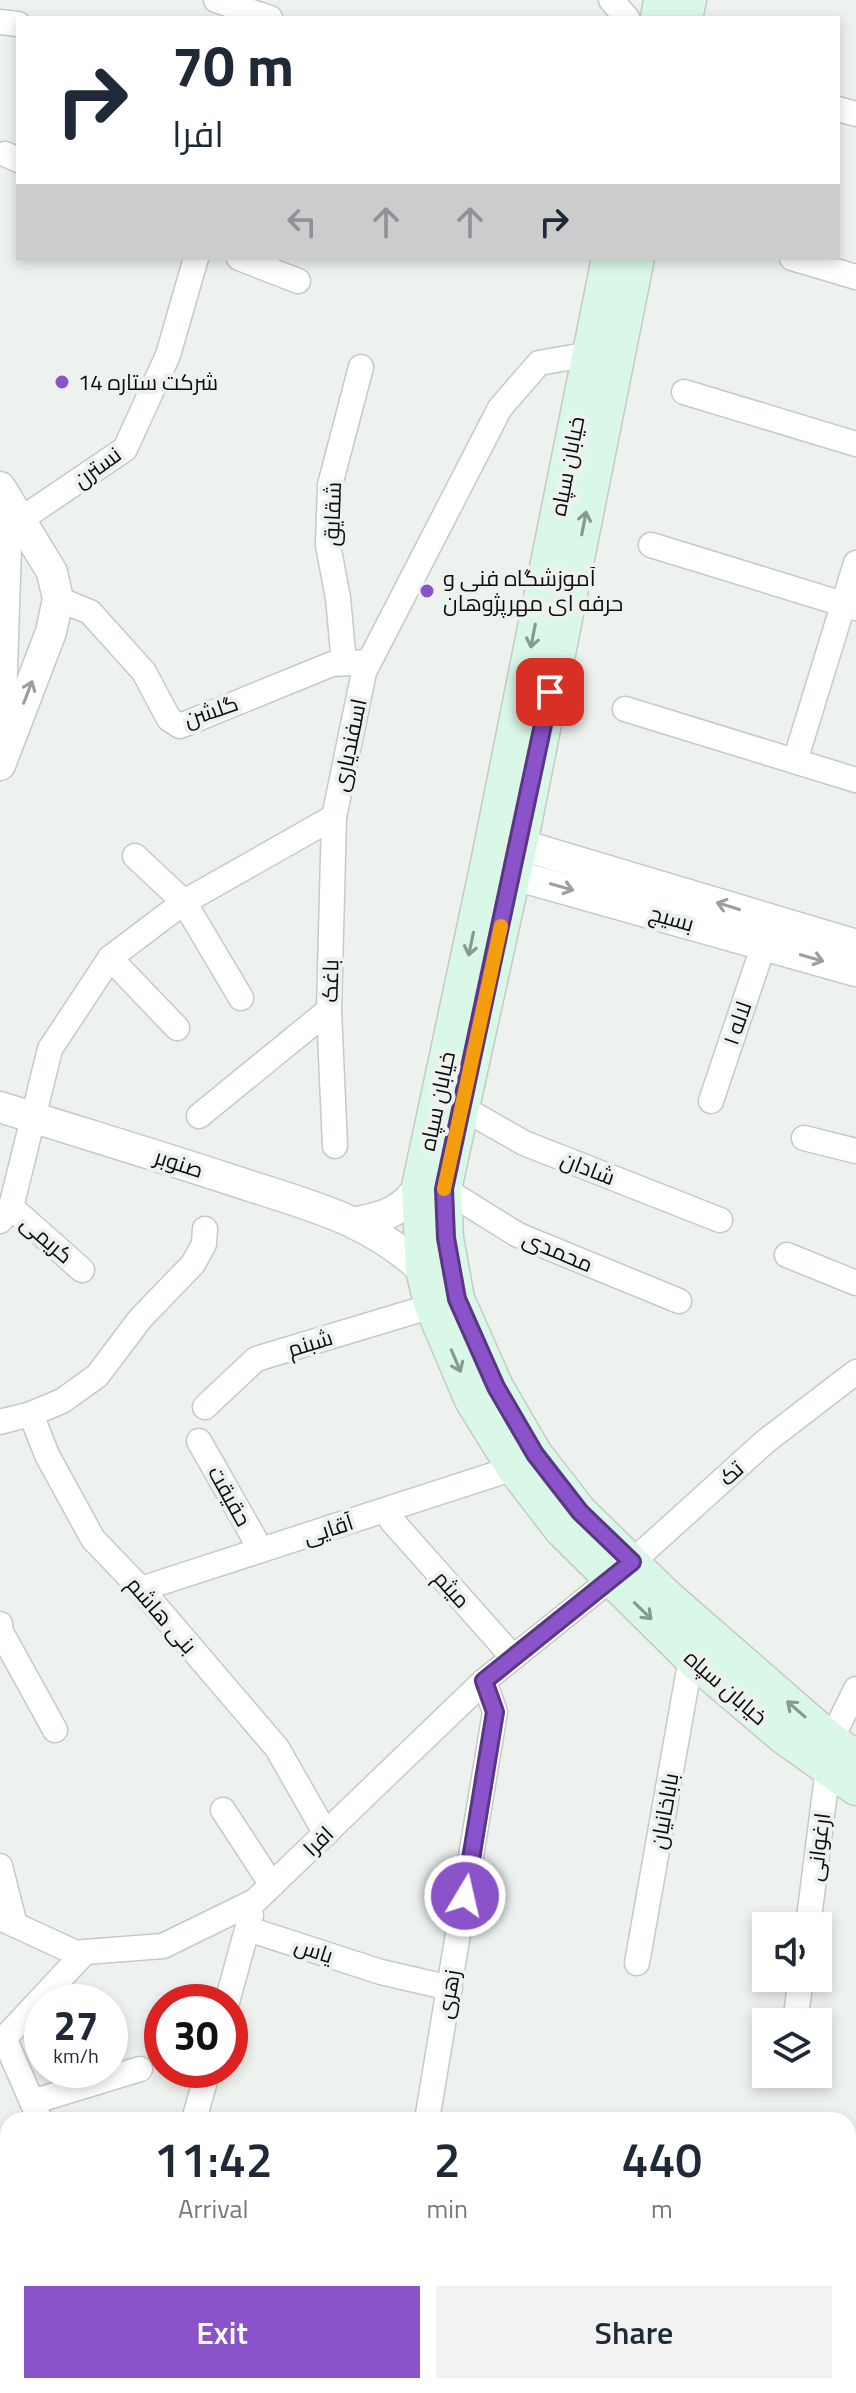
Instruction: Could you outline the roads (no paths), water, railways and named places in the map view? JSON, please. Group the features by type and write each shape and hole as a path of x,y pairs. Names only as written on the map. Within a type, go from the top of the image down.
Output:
{"main road":[{"name":"خیابان سپاه","path":"609,260 461,1107 432,1188 446,1238 457,1299 496,1387 535,1454 621,1571 691,1658 784,1737 838,1755"},
{"name":"خیابان سپاه","path":"637,260 432,1188 423,1270 432,1306 472,1400 514,1468 561,1529 621,1571 667,1597 838,1755 856,1788"}],"street":[{"path":"216,0 264,16"},
{"path":"611,0 625,16"},
{"name":"نسترن","path":"20,520 125,449 168,355 195,260"},
{"path":"244,260 298,281"},
{"path":"799,260 856,277"},
{"name":"اسفندیاری","path":"6,1214 50,1049 110,958 184,902 334,817 364,672 500,408 539,363 590,354"},
{"name":"شقایق","path":"344,663 338,598 328,545 330,485 361,367"},
{"path":"684,392 856,444"},
{"path":"0,487 52,572 58,599 51,632 0,765"},
{"path":"0,493 6,545 0,732"},
{"path":"651,545 850,606"},
{"path":"795,761 850,606 856,563"},
{"name":"گلشن","path":"58,599 90,612 144,672 169,719 180,726 332,664 369,662"},
{"path":"625,709 856,780"},
{"name":"باغک","path":"334,817 329,1010 335,1146"},
{"name":"بسیج","path":"503,855 764,944 856,971"},
{"name":"بسیج","path":"503,855 856,945"},
{"path":"135,856 184,902 241,998"},
{"name":"لاله ۱","path":"711,1101 764,944"},
{"path":"110,958 177,1028"},
{"path":"199,1116 329,1010"},
{"name":"صنوبر","path":"0,1107 357,1222 397,1247 423,1270"},
{"name":"شادان","path":"461,1107 524,1143 720,1220"},
{"path":"804,1138 854,1143"},
{"path":"357,1222 392,1213 432,1188"},
{"name":"محمدی","path":"432,1188 518,1235 679,1301"},
{"name":"کریمی","path":"6,1214 82,1270"},
{"path":"0,1422 62,1401 97,1376 140,1319 193,1264 204,1244 205,1229"},
{"path":"787,1255 856,1283"},
{"name":"شبنم","path":"205,1407 256,1359 432,1306"},
{"name":"تک","path":"621,1571 766,1441 856,1372"},
{"name":"بنی هاشم","path":"31,1414 47,1455 93,1539 141,1589 277,1748 326,1834"},
{"name":"حقیقت","path":"199,1441 261,1550"},
{"name":"آقایی","path":"141,1589 514,1468"},
{"name":"میثم","path":"392,1521 513,1657"},
{"name":"افرا","path":"85,1952 163,1946 264,1893 484,1681 621,1571"},
{"path":"0,1624 1,1632 55,1730"},
{"name":"باباخانیان","path":"637,1963 691,1658"},
{"name":"زهری","path":"428,2112 495,1712 484,1681"},
{"path":"838,1755 856,1689"},
{"name":"ارغوانی","path":"810,1912 838,1755"},
{"path":"223,1810 264,1893 248,1929 232,1984"},
{"path":"0,1866 8,1921 76,1953 85,1952"},
{"name":"یاس","path":"248,1929 381,1972 450,1988"},
{"path":"85,1952 2,2042 36,2111 140,2069"},
{"path":"196,2112 203,2088"}],"place":[{"name":"شرکت ستاره 14","path":"62,382"},
{"name":"آموزشگاه فنی و حرفه ای مهرپژوهان","path":"427,591"}]}
